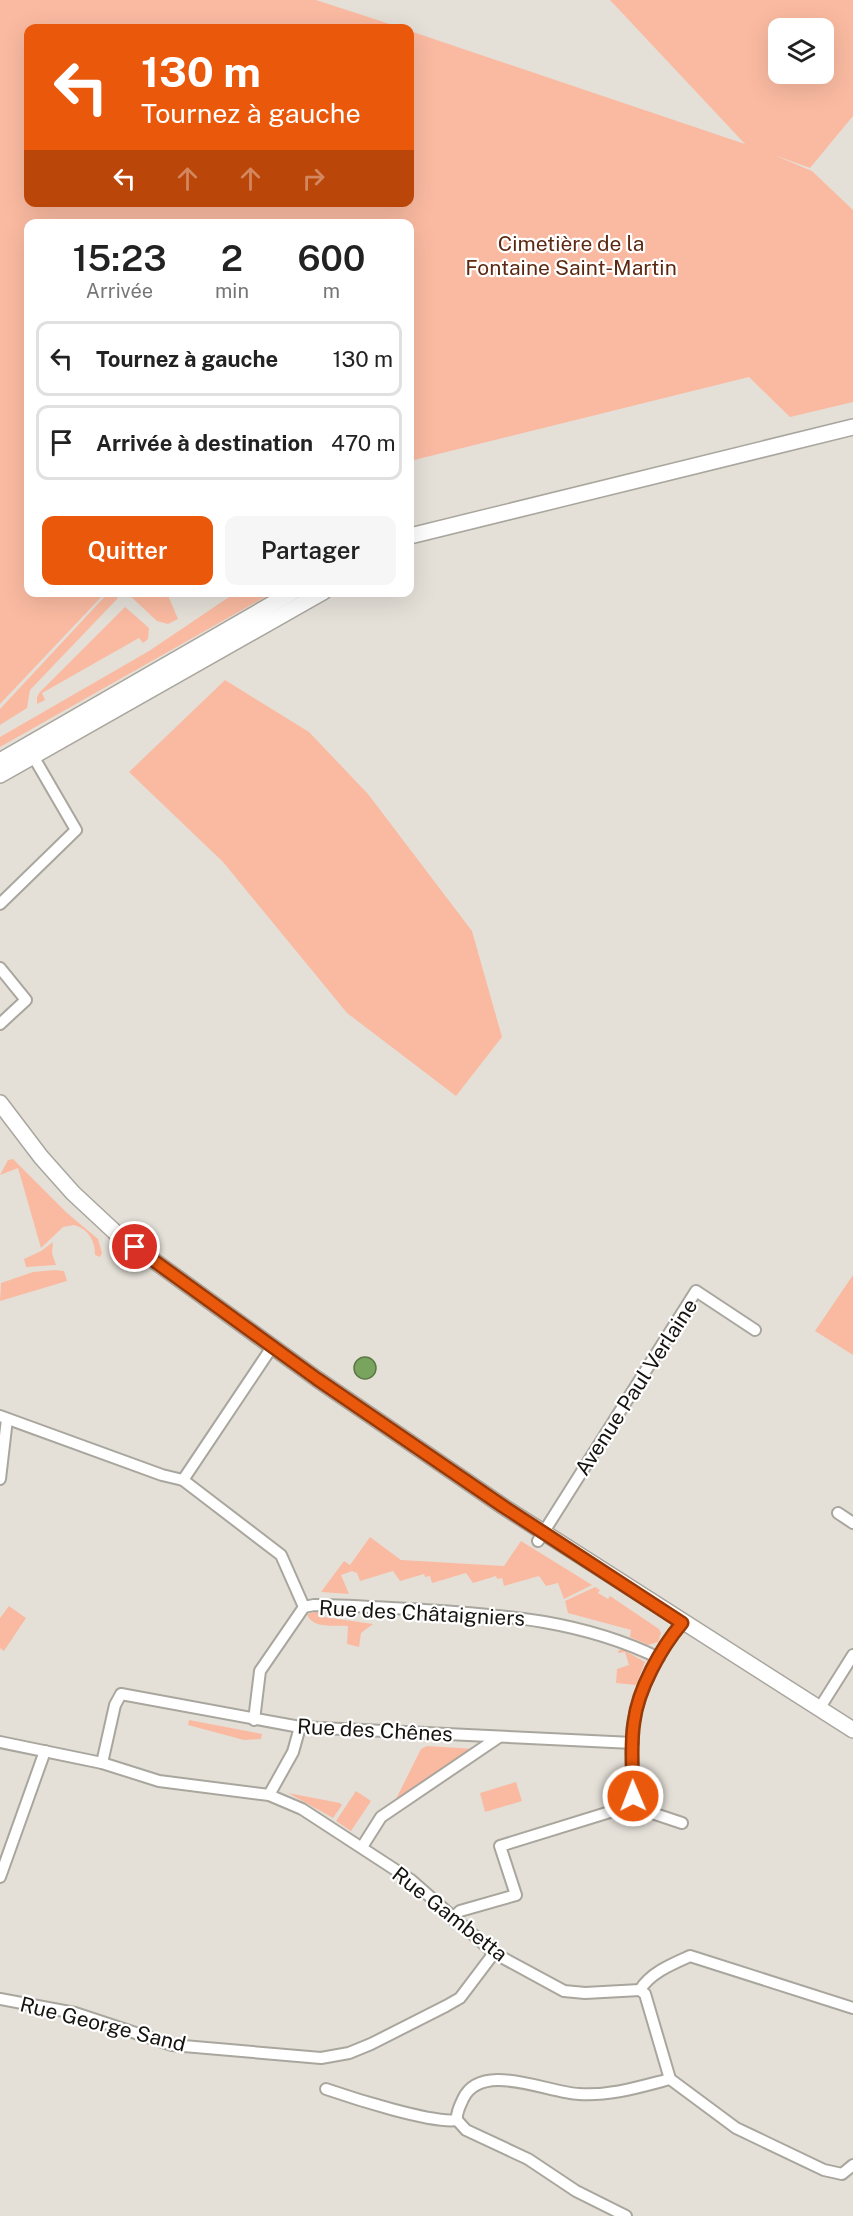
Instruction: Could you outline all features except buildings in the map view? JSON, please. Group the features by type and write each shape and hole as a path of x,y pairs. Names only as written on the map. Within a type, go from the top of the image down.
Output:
{"main road":[{"path":"414,535 853,427"},
{"path":"414,544 495,516"},
{"path":"0,775 29,751 285,597"},
{"path":"272,620 306,597"},
{"path":"74,725 314,597"},
{"path":"0,761 29,751"},
{"path":"0,1103 40,1157 117,1234 270,1350 311,1386 853,1741"},
{"path":"0,1119 65,1199 110,1240 270,1350"},
{"path":"679,1626 853,1730"}],"street":[{"path":"0,904 76,830 29,751"},
{"path":"0,968 26,1000 0,1024"},
{"name":"Avenue Paul Verlaine","path":"541,1537 696,1291 755,1330"},
{"path":"183,1480 270,1350"},
{"path":"0,1479 4,1417 162,1475 183,1480 281,1555 304,1608"},
{"path":"838,1513 853,1523"},
{"name":"Rue des Châtaigniers","path":"254,1720 260,1671 304,1608 335,1605 535,1619 627,1643 659,1658"},
{"path":"679,1626 659,1658 634,1721 633,1799 655,1814 682,1823"},
{"path":"819,1709 853,1655"},
{"name":"Rue des Chênes","path":"102,1763 121,1694 300,1727 633,1743"},
{"path":"269,1795 293,1752 300,1727"},
{"path":"362,1847 381,1817 499,1737"},
{"name":"Rue Gambetta","path":"0,1742 102,1763 159,1781 269,1795 302,1809 362,1847 411,1880 452,1919 494,1953 564,1990 585,1993 640,1990"},
{"path":"0,1877 45,1752"},
{"path":"452,1919 460,1911 516,1895 500,1846 626,1807"},
{"name":"Rue George Sand","path":"0,1999 75,2013 172,2045 321,2058 349,2053 371,2044 460,1998 494,1953"},
{"path":"853,2008 690,1956 669,1965 644,1983 640,1990 645,1994 670,2079 736,2128 831,2172 842,2174 853,2165"},
{"path":"626,2216 576,2191 528,2159 466,2130 457,2120 456,2113 467,2090 478,2083 515,2080 555,2092 612,2094 670,2079"},
{"path":"326,2090 445,2121 457,2120"}],"green space":[{"name":"Cimetière de la Fontaine Saint-Martin","path":"0,0 316,0 390,24 24,24 24,207 414,207 414,32 745,144 610,0 853,0 853,116 810,168 774,155 812,171 853,210 853,402 790,417 749,377 414,460 414,219 24,219 24,597 101,597 0,704"},
{"path":"104,597 118,598 30,690 27,708 0,725 0,709"},
{"path":"131,597 169,597 178,619 168,624 157,621"},
{"path":"229,597 265,597 0,747 0,737 149,651"},
{"path":"125,607 149,628 148,639 143,643 139,638 42,693 45,700 37,704 40,692"},
{"path":"225,680 309,732 368,794 472,931 502,1037 456,1096 347,1013 223,862 129,772"},
{"path":"13,1159 67,1213 98,1239 102,1253 100,1257 95,1255 90,1236 83,1229 74,1225 63,1227 41,1248 18,1168 0,1175 8,1160"},
{"path":"53,1242 52,1253 56,1265 26,1267 24,1259"},
{"path":"64,1271 67,1281 0,1301 1,1283 33,1272"},
{"path":"853,1275 853,1355 815,1331"},
{"path":"370,1537 401,1560 504,1566 521,1541 592,1585 564,1599 558,1583 546,1586 539,1576 504,1586 502,1578 497,1579 496,1576 473,1583 466,1573 432,1583 430,1576 425,1577 424,1574 400,1581 393,1571 360,1581 357,1573 352,1571 341,1575 349,1594 321,1592 344,1561 350,1565"},
{"path":"595,1587 600,1590 598,1593 608,1599 610,1596 659,1629 661,1633 658,1642 648,1645 630,1637 631,1630 568,1613 565,1601"},
{"path":"9,1606 26,1618 4,1651 0,1648 0,1618"},
{"path":"324,1610 324,1617 373,1624 361,1633 359,1647 347,1644 348,1626 318,1624 307,1614"},
{"path":"622,1649 645,1662 636,1685 616,1683 617,1669 629,1665 625,1652 618,1653"},
{"path":"189,1720 262,1734 261,1739 244,1740 188,1725"},
{"path":"427,1746 474,1749 395,1801 421,1749"},
{"path":"516,1782 522,1801 485,1812 480,1793"},
{"path":"356,1791 371,1801 351,1831 336,1821"},
{"path":"288,1793 340,1803 342,1805 333,1818"}],"shaded area":[{"path":"365,1357 373,1360 376,1368 373,1376 365,1379 357,1376 354,1368 357,1360"}],"route":[{"path":"135,1247 317,1379 504,1507 682,1623 659,1658 642,1693 634,1721 633,1796"}]}
